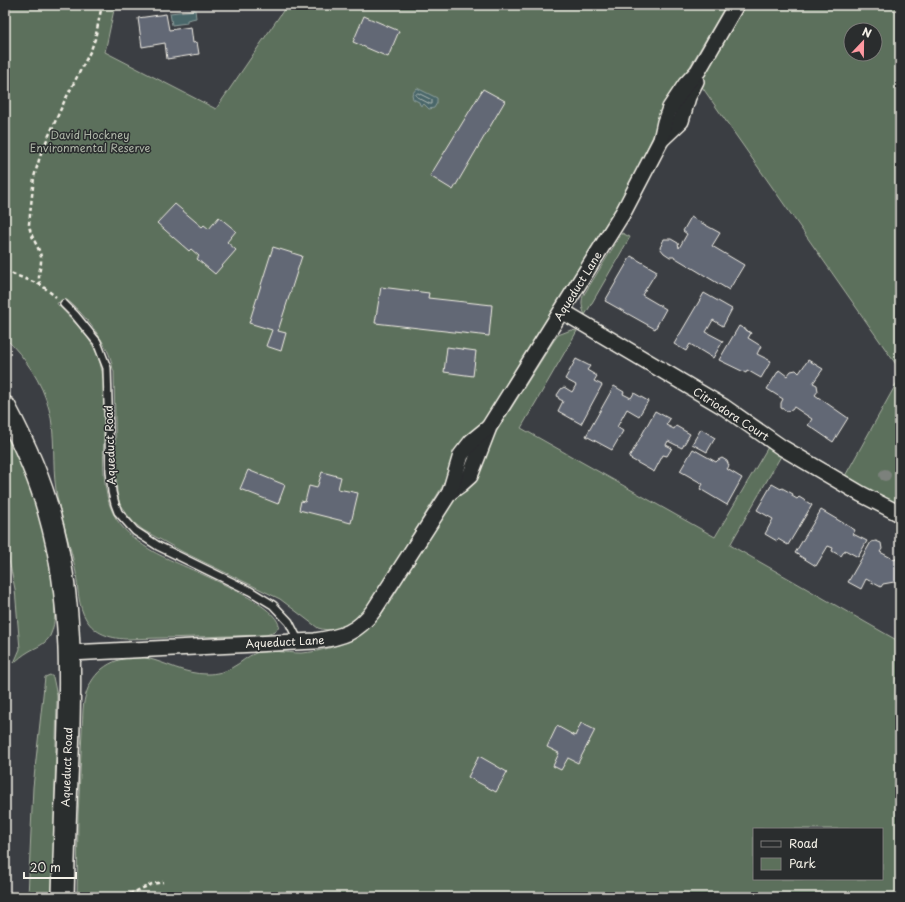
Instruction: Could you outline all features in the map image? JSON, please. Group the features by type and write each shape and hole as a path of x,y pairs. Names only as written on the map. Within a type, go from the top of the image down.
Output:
{"main road":[{"name":"Aqueduct Road","path":"5,407 30,457 50,513 62,570 70,653 70,705 63,897"}],"street":[{"name":"Aqueduct Lane","path":"70,653 299,642 329,639 343,636 352,632 364,623 374,610 450,492 470,476 489,427 624,211 660,140 670,108 686,84 698,71 736,5"},
{"name":"Citriodora Court","path":"562,311 724,407 781,447 861,494 900,514"}],"lane":[{"name":"Aqueduct Road","path":"64,304 94,338 101,350 107,368 110,472 112,492 118,512 135,530 152,543 250,591 273,605 289,622 299,642"}],"path":[{"path":"41,285 39,279 41,256 30,231 29,224 34,178 45,142 91,50 95,39 102,5"},
{"path":"5,271 41,285 64,304"},
{"path":"123,897 152,884 163,882"}],"green space":[{"name":"David Hockney Environmental Reserve","path":"5,5 115,5 105,52 216,109 287,5 726,5 685,75 666,100 653,136 627,190 368,606 357,620 347,626 332,630 318,628 280,599 183,552 143,530 133,522 120,505 117,493 114,372 111,359 92,326 79,311 67,300 57,303 77,324 88,339 97,354 100,363 104,401 105,486 109,504 117,520 134,538 154,552 224,584 261,606 274,616 279,626 275,632 266,635 125,639 114,638 98,632 83,614 74,563 56,490 53,439 49,409 42,389 32,370 5,338"},
{"path":"746,5 900,5 900,370 700,84"},
{"path":"622,233 630,237 585,315 582,306 583,296"},
{"path":"571,330 577,331 521,428 715,537 768,447 781,456 730,545 900,642 900,897 77,897 78,817 83,710 87,691 96,675 109,664 118,660 137,657 144,657 198,674 217,673 230,669 256,653 272,651 301,653 316,651 345,642 367,629 375,622 388,605 452,503 460,493 488,445 558,335"},
{"path":"900,377 900,507 845,476"},
{"path":"5,427 28,480 41,519 50,560 55,606 54,624 48,639 43,644 24,654 14,663 20,649 15,589 5,541"},
{"path":"50,675 53,677 57,696 53,873 51,897 28,897 33,787 45,677"}],"water":[{"path":"195,10 196,18 187,20 187,23 172,25 170,13"},
{"path":"417,88 437,98 437,103 434,108 429,109 424,104 422,106 419,102 413,99 412,94"}],"building":[{"path":"166,14 169,30 191,27 193,43 197,42 199,54 167,59 165,43 142,47 138,18"},
{"path":"364,16 399,31 388,57 353,42"},
{"path":"483,89 505,101 453,190 430,176"},
{"path":"175,204 202,227 204,225 209,229 219,217 236,231 227,242 236,250 215,274 197,259 199,256 191,249 189,251 157,223"},
{"path":"691,217 720,233 712,246 744,265 729,290 674,257 670,257 660,248 664,239 671,239 678,243 679,248 687,234 683,231"},
{"path":"273,247 302,256 278,331 286,333 281,351 266,346 272,330 249,323"},
{"path":"631,256 657,271 642,295 666,309 655,329 605,301"},
{"path":"381,287 429,293 428,298 492,305 489,336 375,323"},
{"path":"704,293 732,309 723,326 713,320 706,332 723,341 713,358 690,344 686,351 674,344"},
{"path":"739,326 751,333 748,338 761,346 757,354 771,361 761,378 747,370 746,373 719,360"},
{"path":"447,347 476,351 473,376 444,372"},
{"path":"576,359 590,366 587,370 597,376 594,381 602,385 581,424 558,411 563,401 559,399 557,395 561,389 564,387 572,392 576,385 565,379"},
{"path":"808,360 823,369 813,383 817,385 818,391 815,395 848,418 833,442 808,425 812,419 794,407 792,410 787,411 781,408 783,399 767,389 779,370 787,376 791,371 796,370 799,373"},
{"path":"614,386 624,392 623,394 631,398 634,393 648,401 639,416 627,409 617,427 623,431 612,450 586,436"},
{"path":"655,411 670,419 666,425 674,429 676,426 690,434 682,448 668,441 666,445 672,448 667,456 663,455 654,472 629,458"},
{"path":"701,429 715,438 707,452 692,444"},
{"path":"693,449 716,462 722,458 727,461 729,466 727,469 742,478 727,505 700,489 703,484 680,471"},
{"path":"248,470 285,485 278,504 240,489"},
{"path":"322,472 341,477 338,489 358,493 351,523 299,510 301,501 305,502 309,486 317,488"},
{"path":"772,484 793,494 792,496 797,499 799,497 812,505 788,545 765,534 773,519 757,510"},
{"path":"821,510 855,530 853,534 867,541 858,557 845,550 841,556 832,551 833,548 828,546 816,566 795,553"},
{"path":"876,541 881,543 882,549 880,552 895,560 899,554 900,555 900,585 894,582 883,584 881,587 866,579 861,589 848,582 871,542"},
{"path":"581,723 595,730 578,763 568,758 561,770 553,766 559,753 547,747 557,726 575,736"},
{"path":"479,756 507,772 496,792 468,777"}]}
